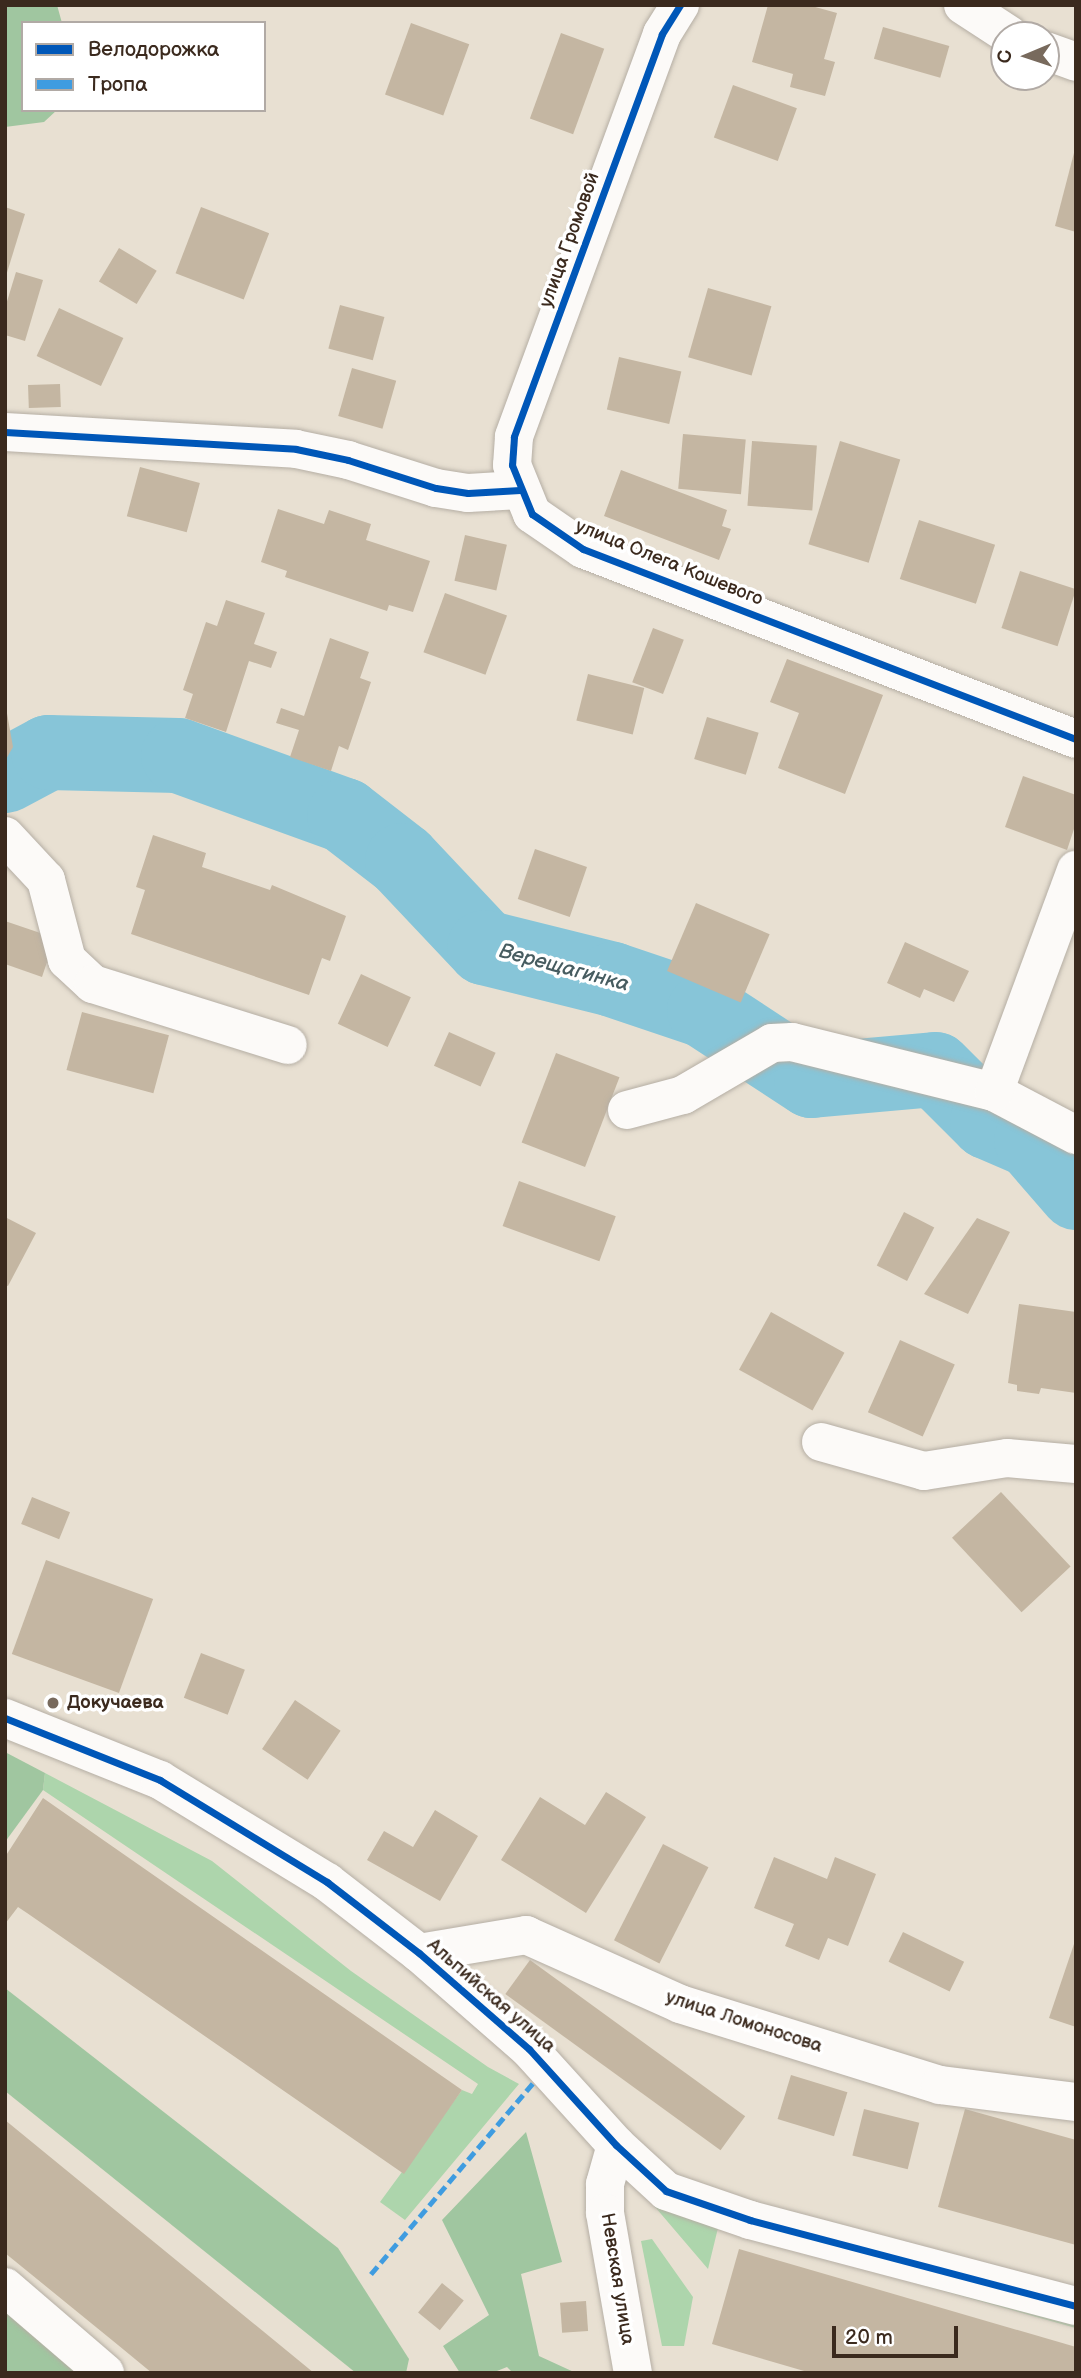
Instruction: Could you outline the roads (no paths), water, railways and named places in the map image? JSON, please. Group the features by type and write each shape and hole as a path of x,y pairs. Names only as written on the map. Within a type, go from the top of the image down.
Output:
{"street":[{"name":"улица Громовой","path":"520,490 512,465 514,437 663,34 680,5"},
{"path":"963,5 990,23"},
{"path":"5,432 296,449 348,460 436,488 468,493 520,490"},
{"name":"улица Олега Кошевого","path":"520,490 532,514 583,549 1076,739"},
{"path":"5,836 46,880 67,960 93,984 288,1045"},
{"path":"994,1092 1076,870"},
{"path":"627,1111 683,1095 772,1043 792,1042 994,1092 1076,1135"},
{"path":"821,1442 924,1471 1007,1458 1076,1464"},
{"name":"Альпийская улица","path":"5,1718 172,1787 327,1882 419,1953 529,2049 616,2145 666,2191 703,2205 1076,2306"},
{"name":"улица Ломоносова","path":"419,1953 526,1935 680,2004 940,2085 1074,2113"},
{"name":"Невская улица","path":"616,2145 605,2184 605,2213 632,2373"},
{"path":"5,2287 105,2373"}],"waterway":[{"name":"Верещагинка","path":"5,775 48,752 178,755 344,815 402,860 484,947 612,979 704,1010 811,1080 935,1069 987,1121 1031,1140 1076,1192"}],"place":[{"name":"Докучаева","path":"53,1703"}]}
